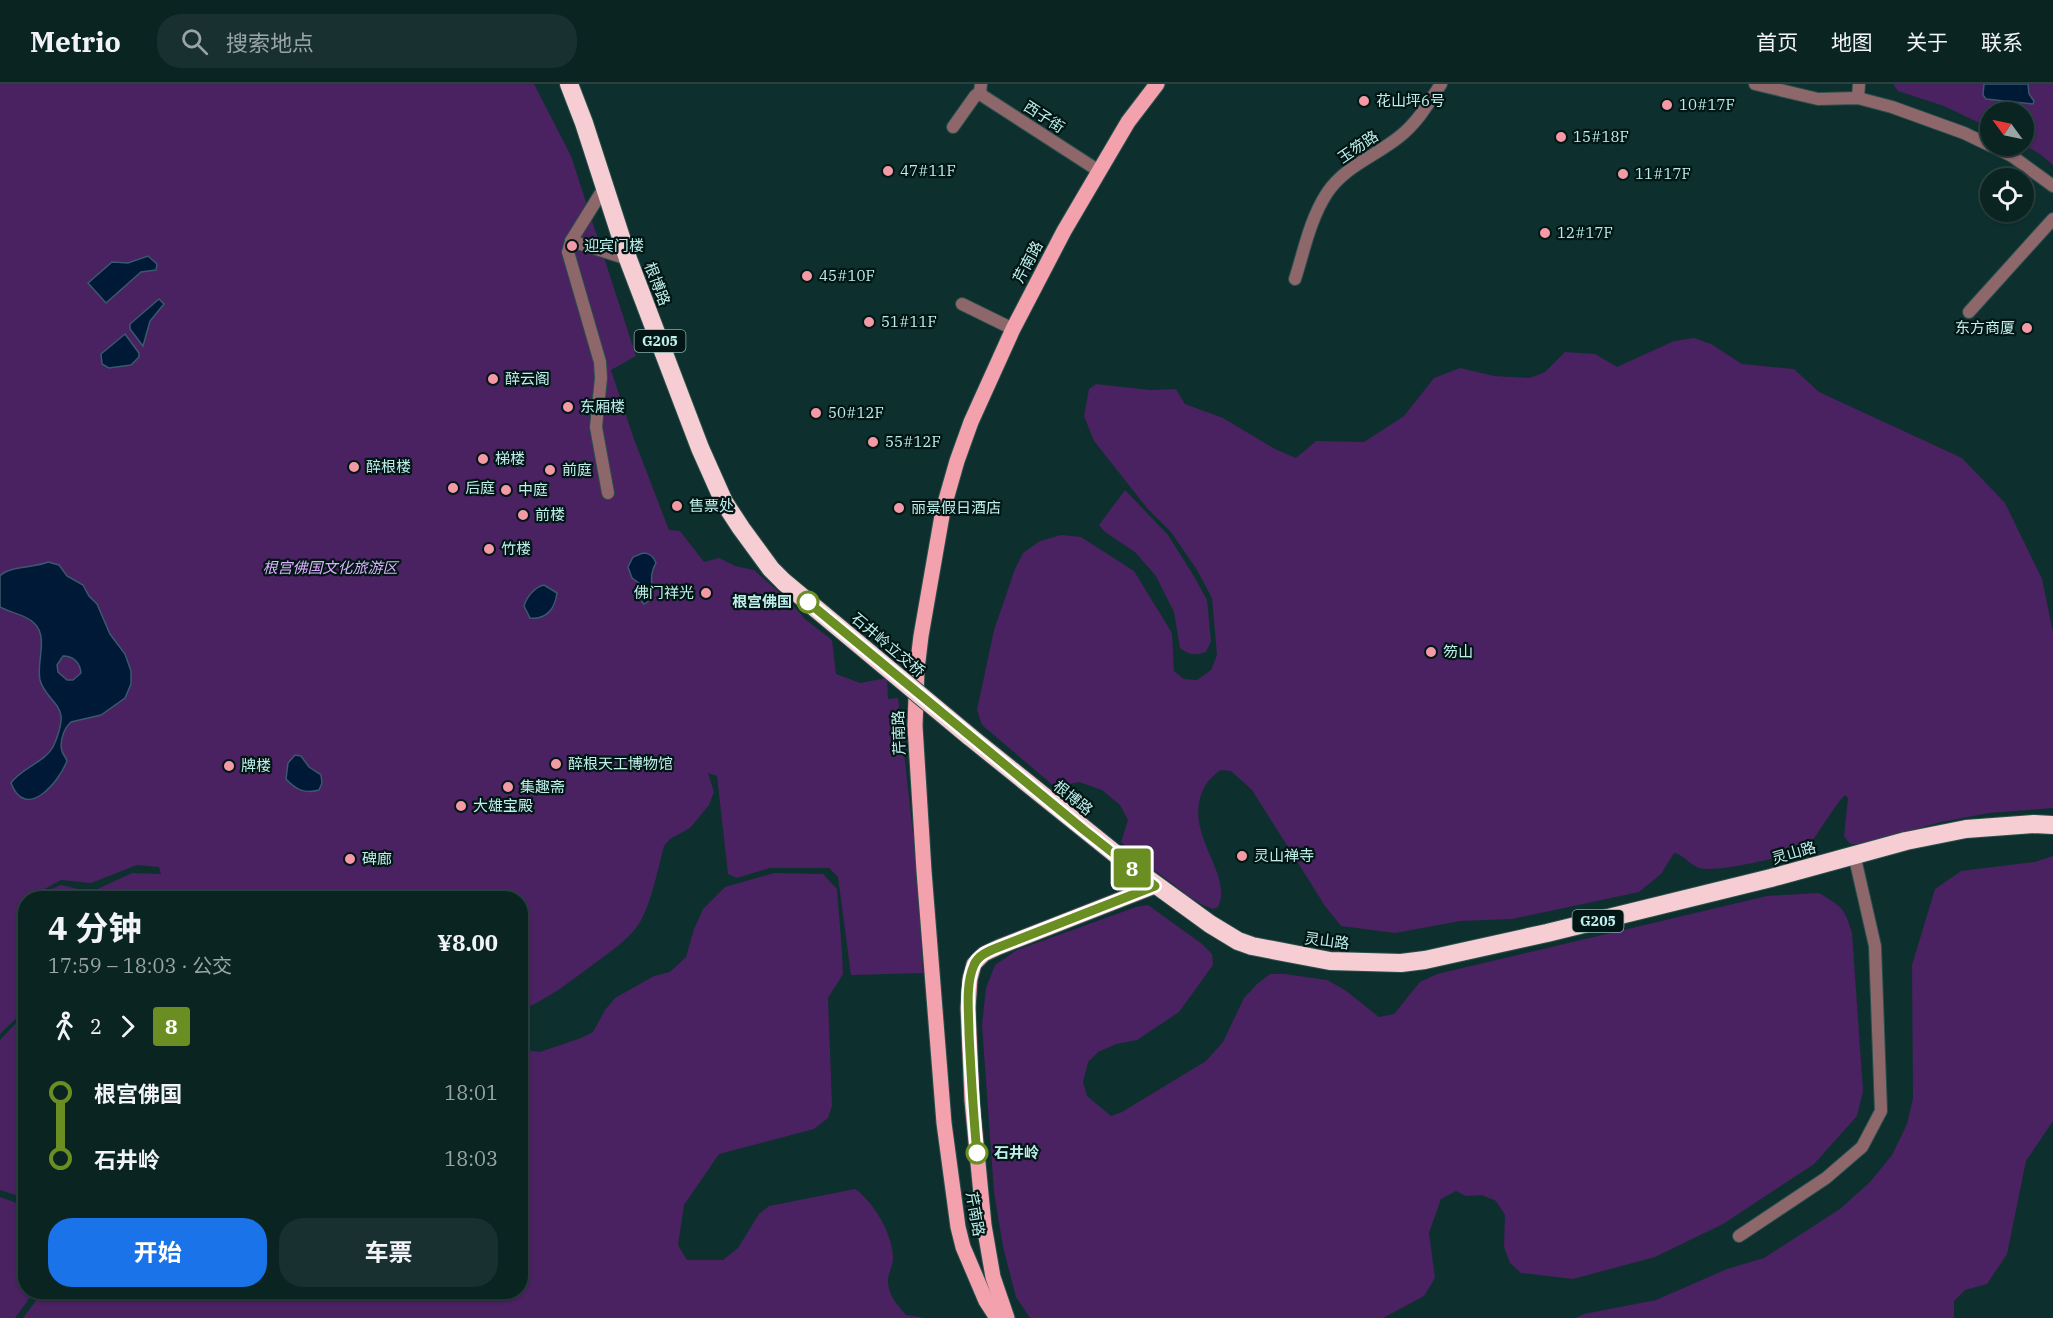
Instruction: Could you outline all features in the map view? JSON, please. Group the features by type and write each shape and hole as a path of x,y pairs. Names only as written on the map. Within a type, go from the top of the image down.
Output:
{"highway":[{"name":"根博路","path":"569,84 628,259 700,448 724,502 741,528 784,582"},
{"name":"石井岭立交桥","path":"784,582 969,736"},
{"name":"根博路","path":"969,736 1155,886"},
{"name":"灵山路","path":"1155,886 1209,924 1238,941 1252,946 1330,961 1401,963 1425,960 1558,930 1772,878 1854,854 1966,829 2034,824 2053,825"}],"main road":[{"name":"芹南路","path":"998,1318 986,1301 963,1246 958,1227 945,1133 915,726 917,669 924,614 943,510 971,422 1013,329 1064,231 1128,122 1157,84"},
{"path":"1099,171 1169,84"},
{"path":"1007,1318 993,1277 984,1225 972,1101 968,1008 970,979 974,964 984,954 999,947 1155,886"}],"street":[{"name":"玉笏路","path":"1295,279 1313,220 1327,194 1349,169 1397,139 1416,123 1442,84"},
{"path":"1755,84 1818,99 1858,98 1892,107 1964,133 2012,156 2053,186"},
{"path":"1858,98 1859,84"},
{"path":"953,127 981,88"},
{"name":"西子街","path":"981,88 988,99 1099,171"},
{"path":"604,188 571,241 568,252 600,362 601,378 596,427 608,493"},
{"path":"1969,312 2053,219"},
{"path":"571,241 628,259"},
{"path":"962,304 1013,329"},
{"path":"1739,1236 1826,1178 1862,1147 1881,1111 1875,946 1854,854"}],"green space":[{"name":"根宫佛国文化旅游区","path":"0,84 534,84 571,156 636,356 611,370 634,439 669,530 680,531 704,562 719,558 735,566 754,570 791,603 806,620 832,640 836,674 860,683 887,678 888,699 898,698 916,861 923,973 851,975 838,877 829,868 770,868 737,878 728,874 717,776 708,773 714,792 709,805 690,828 670,839 664,846 649,900 636,928 618,946 570,982 528,1006 528,891 93,891 132,873 161,874 159,867 137,865 91,883 61,880 41,891 18,891 18,1017 0,1034"},
{"path":"1893,84 2053,84 2053,165 2034,151 2034,102 1980,102 1980,123 1944,106 1898,91"},
{"path":"1694,338 1711,344 1742,364 1794,369 1819,392 1962,458 2005,503 2042,579 2053,632 2053,808 1989,813 1941,822 1862,844 1850,844 1844,836 1848,798 1845,795 1803,851 1718,869 1697,867 1681,855 1674,853 1661,874 1639,892 1512,919 1460,921 1395,933 1341,926 1325,906 1252,790 1231,771 1220,770 1211,778 1200,800 1198,817 1219,879 1221,894 1218,907 1213,909 1188,895 1121,842 1128,820 1120,805 1102,790 1079,782 1055,787 982,725 977,710 994,630 1015,569 1023,553 1040,541 1061,535 1081,537 1134,571 1172,633 1174,671 1184,679 1197,680 1211,670 1217,655 1212,598 1197,570 1171,532 1147,508 1094,441 1084,416 1089,389 1096,384 1150,390 1176,389 1185,404 1223,418 1275,449 1296,458 1316,441 1364,442 1404,416 1434,378 1460,368 1494,376 1530,378 1545,372 1565,352 1595,354 1617,367 1674,341"},
{"path":"1125,490 1168,535 1207,600 1211,641 1206,652 1192,654 1180,648 1174,612 1156,576 1135,552 1105,532 1099,525"},
{"path":"2053,856 2053,1121 2026,1161 2007,1254 1987,1284 1965,1290 1954,1301 1954,1318 1575,1318 1584,1314 1656,1300 1727,1269 1764,1258 1840,1209 1870,1182 1892,1155 1907,1124 1913,1098 1912,965 1935,889 1961,871 2035,862"},
{"path":"774,873 823,874 837,889 843,974 828,998 832,1106 828,1118 814,1129 719,1154 684,1205 678,1245 687,1260 723,1260 738,1248 759,1214 769,1206 855,1189 876,1211 890,1241 893,1260 888,1280 892,1296 906,1315 926,1318 23,1318 37,1299 528,1299 528,1050 540,1052 593,1032 605,1010 615,998 654,976 670,972 686,957 694,929 703,909 725,887"},
{"name":"根宫佛国文化旅游区","path":"61,885 87,891 46,891"},
{"path":"1819,893 1841,909 1852,933 1863,1091 1857,1116 1814,1164 1723,1224 1655,1257 1573,1279 1521,1273 1510,1263 1504,1247 1505,1215 1496,1201 1482,1195 1466,1196 1456,1191 1441,1199 1429,1233 1435,1278 1424,1296 1383,1318 1030,1318 1016,1297 1003,1247 994,1192 982,1025 986,988 995,965 1017,950 1136,907 1148,905 1202,944 1212,954 1213,965 1179,1012 1137,1040 1116,1044 1098,1052 1088,1062 1083,1082 1087,1096 1111,1116 1122,1112 1206,1061 1223,1042 1244,998 1270,974 1327,980 1345,990 1379,1017 1394,1014 1420,982 1437,974 1767,896"},
{"path":"18,1021 18,1196 0,1190 0,1040"},
{"path":"0,1197 18,1203 18,1299 29,1299 15,1318 0,1318"}],"water":[{"path":"1984,84 2028,84 2029,94 2034,101 2014,102 1986,99 1983,95"},
{"path":"148,256 157,264 156,270 141,272 106,303 88,283 112,262 128,263"},
{"path":"159,299 164,304 150,321 143,346 130,329 130,324"},
{"path":"125,334 139,353 139,357 131,365 109,368 102,364 101,354"},
{"path":"643,553 651,556 656,563 653,569 651,597 644,604 642,602 645,597 643,586 632,578 628,567 633,557"},
{"path":"48,562 59,565 67,576 83,585 97,604 110,634 125,654 131,671 131,684 125,698 101,715 71,722 68,725 61,744 67,761 63,770 42,794 33,799 25,799 17,794 11,783 53,747 58,736 61,716 58,707 45,691 40,680 41,635 34,623 0,607 0,576 9,570","holes":["63,656 70,657 78,663 81,673 73,680 67,680 58,672 57,665"]},
{"path":"544,585 557,593 554,604 545,615 530,618 524,606 525,602 529,595"},
{"path":"295,755 301,756 309,767 321,775 322,783 319,790 309,792 301,790 286,779 288,763"}],"bus line":[{"name":"8","path":"808,602 1155,886 999,947 984,954 974,964 970,979 968,1008 977,1153"}],"place":[{"name":"花山坪6号","path":"1364,101"},
{"name":"10#17F","path":"1667,105"},
{"name":"15#18F","path":"1561,137"},
{"name":"47#11F","path":"888,171"},
{"name":"11#17F","path":"1623,174"},
{"name":"12#17F","path":"1545,233"},
{"name":"迎宾门楼","path":"572,246"},
{"name":"45#10F","path":"807,276"},
{"name":"51#11F","path":"869,322"},
{"name":"东方商厦","path":"2027,328"},
{"name":"醉云阁","path":"493,379"},
{"name":"东厢楼","path":"568,407"},
{"name":"50#12F","path":"816,413"},
{"name":"55#12F","path":"873,442"},
{"name":"梯楼","path":"483,459"},
{"name":"醉根楼","path":"354,467"},
{"name":"前庭","path":"550,470"},
{"name":"后庭","path":"453,488"},
{"name":"中庭","path":"506,490"},
{"name":"售票处","path":"677,506"},
{"name":"丽景假日酒店","path":"899,508"},
{"name":"前楼","path":"523,515"},
{"name":"竹楼","path":"489,549"},
{"name":"佛门祥光","path":"706,593"},
{"name":"根宫佛国","path":"808,602"},
{"name":"笏山","path":"1431,652"},
{"name":"醉根天工博物馆","path":"556,764"},
{"name":"牌楼","path":"229,766"},
{"name":"集趣斋","path":"508,787"},
{"name":"大雄宝殿","path":"461,806"},
{"name":"灵山禅寺","path":"1242,856"},
{"name":"碑廊","path":"350,859"},
{"name":"石井岭","path":"977,1153"}]}
